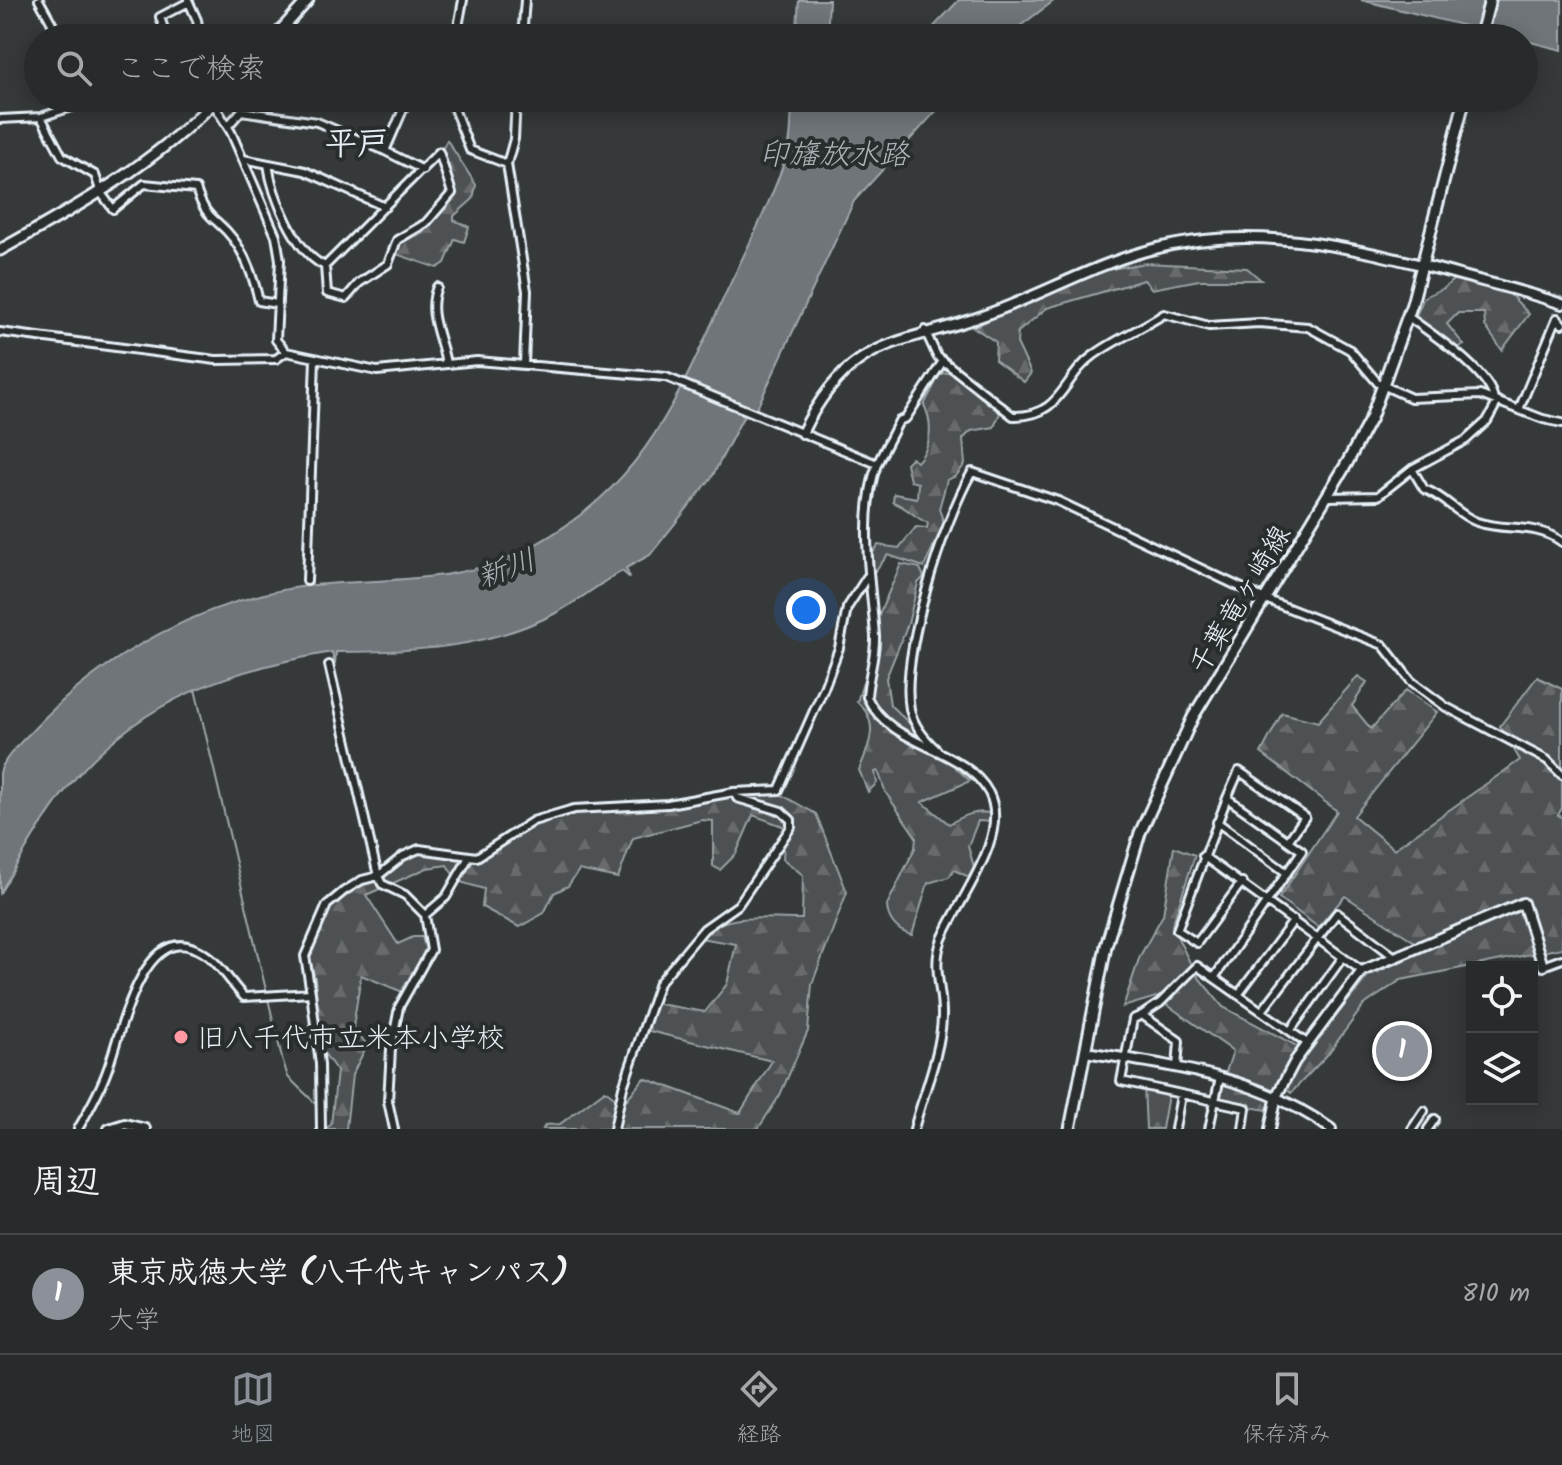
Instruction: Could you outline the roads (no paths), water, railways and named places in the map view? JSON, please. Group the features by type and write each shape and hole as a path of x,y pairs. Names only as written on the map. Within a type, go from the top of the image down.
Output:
{"main road":[{"path":"287,24 308,0"},
{"path":"1484,24 1490,0"},
{"path":"0,250 101,193 156,155 201,112"},
{"name":"千葉竜ヶ崎線","path":"1070,1129 1115,912 1148,814 1193,717 1327,497 1371,418 1407,316 1461,112"}],"street":[{"path":"39,0 52,24"},
{"path":"459,24 463,0"},
{"path":"523,24 525,0"},
{"path":"162,24 160,17 188,1 197,24"},
{"path":"0,119 41,117 56,112"},
{"path":"220,112 276,236 280,260 276,340 286,352 377,371 477,361 676,379 761,418 877,464"},
{"path":"228,126 240,112"},
{"path":"248,112 317,122 423,170"},
{"path":"385,151 402,112"},
{"path":"455,112 470,150 507,164"},
{"path":"515,112 514,139 507,164 527,291 524,364"},
{"path":"41,117 62,156 95,175 101,193 113,209 144,184 196,189 206,215 222,226 243,255 259,301 277,304"},
{"path":"439,152 452,193 426,223 397,240 384,267 359,283 346,298 327,293 325,266 385,207 439,152"},
{"path":"243,159 305,171 385,207"},
{"path":"268,164 271,192 299,237 304,251 325,266"},
{"path":"802,433 826,394 854,364 885,344 925,330 990,314 1113,261 1210,239 1269,236 1312,240 1422,265 1559,302 1559,321 1520,407"},
{"path":"437,287 431,303 438,342 446,364"},
{"path":"925,330 931,346 943,361 1005,414 1023,416 1055,402 1091,356 1164,314 1209,326 1259,323 1308,327 1350,350 1367,374 1384,386 1424,400 1469,394 1520,407 1543,419 1562,423"},
{"path":"1327,497 1378,496 1412,469 1466,440 1487,421 1496,400 1489,385 1462,357 1407,316"},
{"path":"0,332 216,360 276,359 286,352"},
{"path":"307,581 315,359"},
{"path":"914,1129 942,1018 936,960 941,941 984,857 996,817 989,793 979,780 942,755 894,731 867,697 875,640 867,577 870,508 877,464 899,421 906,418 943,361"},
{"path":"1412,469 1424,489 1440,495 1462,516 1494,527 1541,529 1562,542"},
{"path":"942,755 927,741 910,710 911,655 931,571 972,472 1058,501 1265,599 1383,645 1411,681 1446,707 1547,760 1562,775"},
{"path":"321,1129 320,1064 305,956 327,905 362,880 378,876 403,856 419,849 478,856 533,821 574,809 668,804 734,792 772,792 782,786 839,648 847,608 867,577"},
{"path":"329,665 378,876 382,884 405,895 425,915 431,950 399,1007 391,1049 388,1101 394,1129"},
{"path":"1242,882 1197,943 1177,930 1203,856 1239,771 1305,817 1288,841"},
{"path":"614,1129 623,1087 659,983 704,929 738,905 791,827 791,820 781,811 737,798 734,792"},
{"path":"1214,978 1302,851 1227,798"},
{"path":"1217,822 1287,873"},
{"path":"1203,856 1268,900 1362,971"},
{"path":"425,915 446,897 469,857"},
{"path":"1270,1129 1277,1095 1307,1043 1362,971 1523,903 1543,966 1562,959"},
{"path":"1262,1011 1337,913 1396,958"},
{"path":"1238,995 1294,920"},
{"path":"78,1129 108,1071 137,982 154,959 173,947 194,947 221,967 244,997 311,993"},
{"path":"1290,1031 1343,957"},
{"path":"1243,1129 1246,1108 1121,1081 1133,1019 1160,1003 1197,966 1307,1043"},
{"path":"1142,1015 1179,1041 1177,1068"},
{"path":"1085,1052 1220,1077 1277,1095 1331,1129"},
{"path":"1209,1129 1220,1077"},
{"path":"1175,1129 1181,1095"},
{"path":"1412,1129 1424,1111"},
{"path":"1428,1129 1435,1119"},
{"path":"109,1129 125,1124 145,1129"}],"water":[{"path":"799,0 829,0 828,24 797,24"},
{"path":"959,0 1055,0 1023,24 936,24"},
{"path":"1361,0 1562,0 1562,50 1538,44 1538,24 1457,24"},
{"name":"印旛放水路","path":"791,112 935,112 854,201 757,408 742,419 712,477 650,555 626,568 630,578 622,571 554,614 501,635 420,649 336,652 335,664 332,652 295,659 226,678 163,706 133,725 78,775 46,817 0,893 0,773 5,762 59,704 124,655 197,616 275,592 315,585 426,577 480,568 531,547 568,524 598,500 624,474 666,416 762,217 785,160"}],"waterway":[{"path":"195,689 282,1058 288,1077 314,1102"}],"place":[{"name":"旧八千代市立米本小学校","path":"181,1037"},
{"name":"東京成徳大学 (八千代キャンパス)","path":"1402,1051"}],"district":[{"name":"平戸","path":"357,143"}],"water label":[{"name":"新川","path":"506,568"}]}
